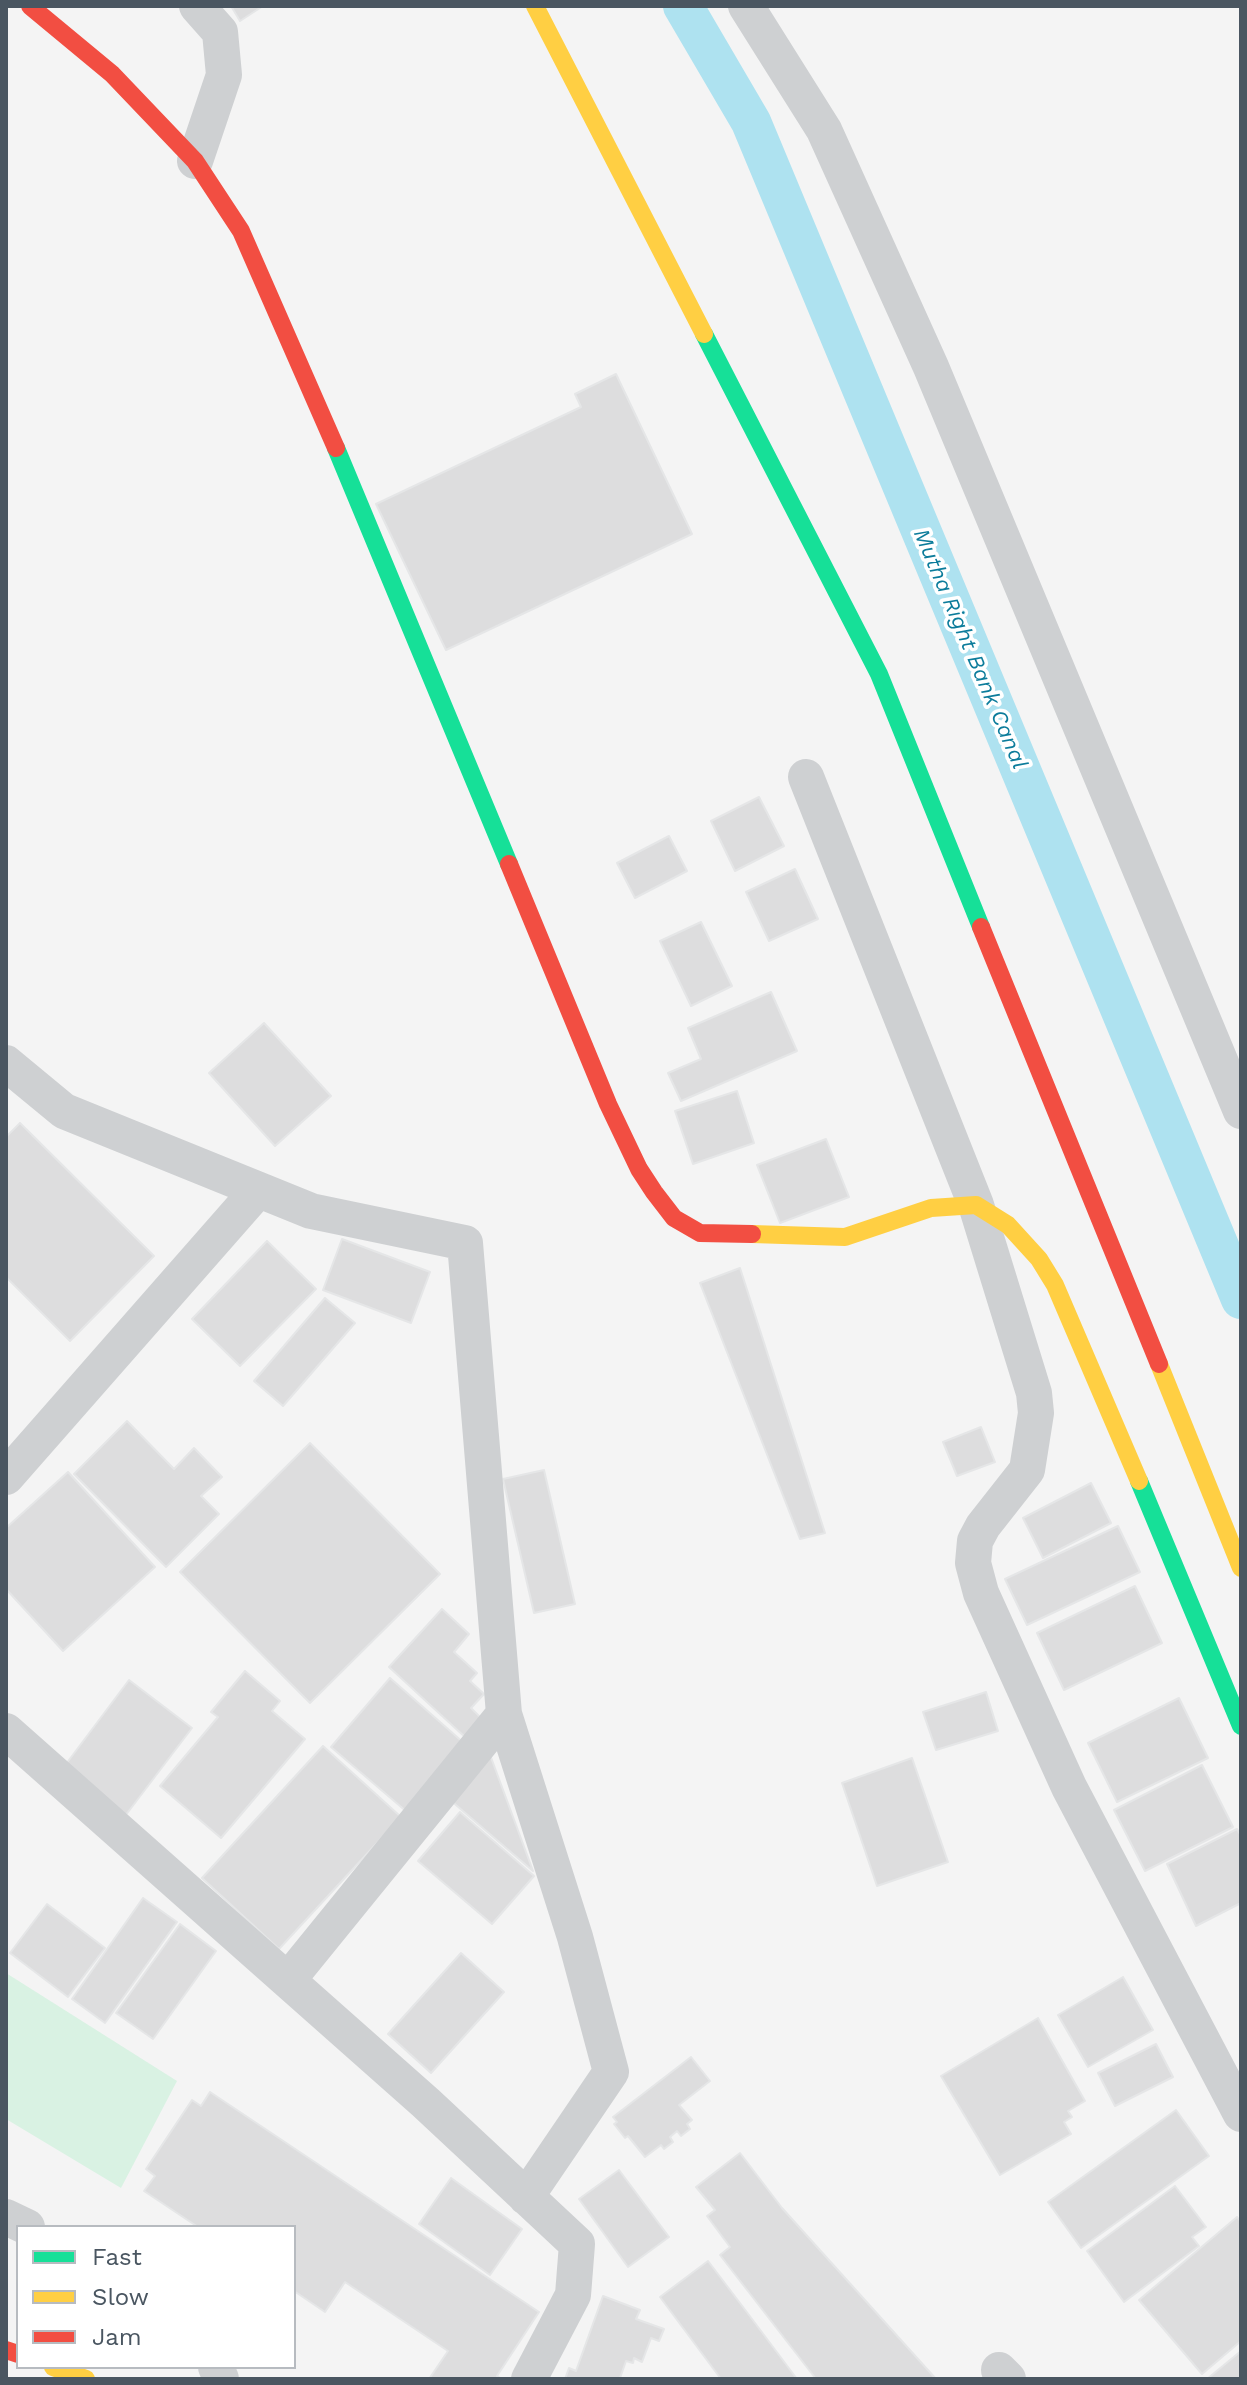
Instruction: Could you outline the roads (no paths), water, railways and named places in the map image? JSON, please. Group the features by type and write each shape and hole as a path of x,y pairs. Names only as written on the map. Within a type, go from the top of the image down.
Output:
{"street":[{"path":"30,6 112,74 195,161 241,231 371,529 608,1104 639,1169 654,1192 674,1218 700,1233 845,1237 931,1208 976,1205 1008,1225 1039,1259 1055,1285 1241,1726"},
{"path":"195,161 224,75 220,32 197,6"},
{"path":"535,6 879,674 1241,1568"},
{"path":"746,6 824,130 931,367 1241,1111"},
{"path":"806,777 976,1205 1034,1393 1036,1413 1027,1470 983,1526 975,1541 973,1563 981,1593 1069,1787 1241,2114"},
{"path":"6,1063 64,1111 311,1211 465,1243 504,1714 575,1937 611,2072 526,2197"},
{"path":"6,1477 258,1190"},
{"path":"288,1980 504,1714"},
{"path":"6,1731 426,2103 577,2244 573,2295 529,2379"},
{"path":"58,2369 86,2379"}],"waterway":[{"name":"Mutha Right Bank Canal","path":"683,6 751,122 1241,1299"}]}
